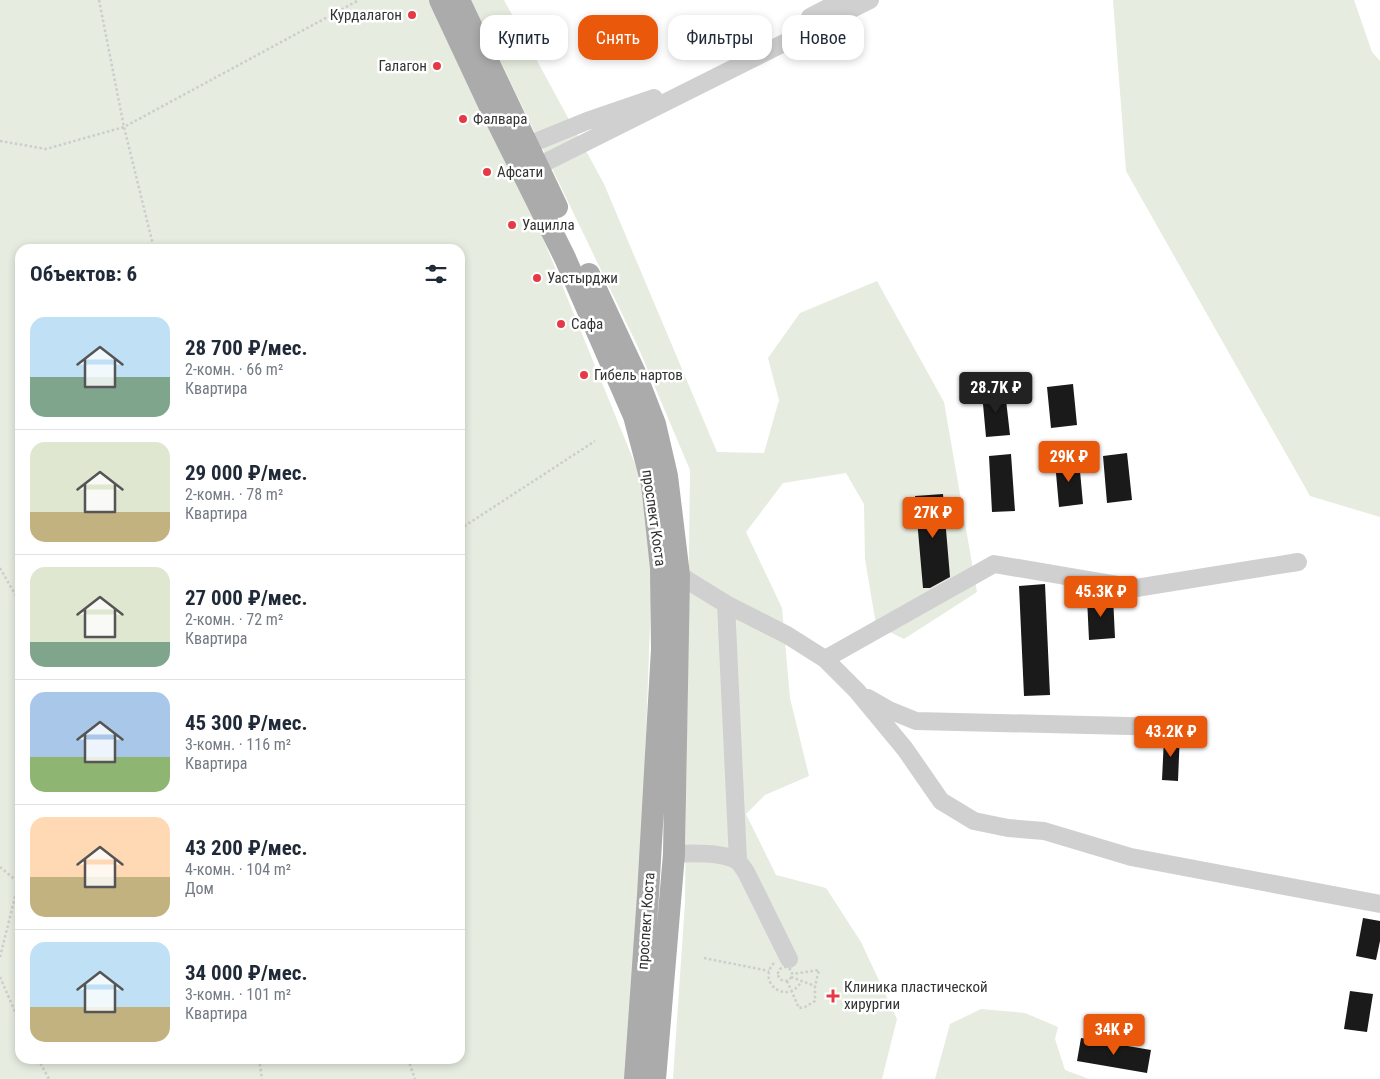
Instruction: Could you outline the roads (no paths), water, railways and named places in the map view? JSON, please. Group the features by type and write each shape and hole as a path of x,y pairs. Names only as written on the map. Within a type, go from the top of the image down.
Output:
{"main road":[{"name":"проспект Коста","path":"440,0 492,111 566,258 634,416 652,484 661,568 662,649 649,885 635,1079"},
{"name":"проспект Коста","path":"459,0 636,375 655,424 667,476 679,575 674,854 655,1079"}],"street":[{"path":"528,145 650,100 843,0"},
{"path":"538,166 870,0"},
{"path":"825,659 994,564 1136,588 1298,562"},
{"path":"679,575 726,604 787,636 825,659 857,691 905,749 941,801 974,821 1008,828 1044,831 1131,857 1380,904"},
{"path":"726,604 738,861"},
{"path":"857,691 889,710 916,721 1169,727"},
{"path":"674,854 726,856 738,861 746,872 791,970"}],"place":[{"name":"Курдалагон","path":"412,15"},
{"name":"Галагон","path":"437,66"},
{"name":"Фалвара","path":"463,119"},
{"name":"Афсати","path":"487,172"},
{"name":"Уацилла","path":"512,225"},
{"name":"Уастырджи","path":"537,278"},
{"name":"Сафа","path":"561,324"},
{"name":"Гибель нартов","path":"584,375"},
{"name":"Клиника пластической хирургии","path":"833,996"}]}
